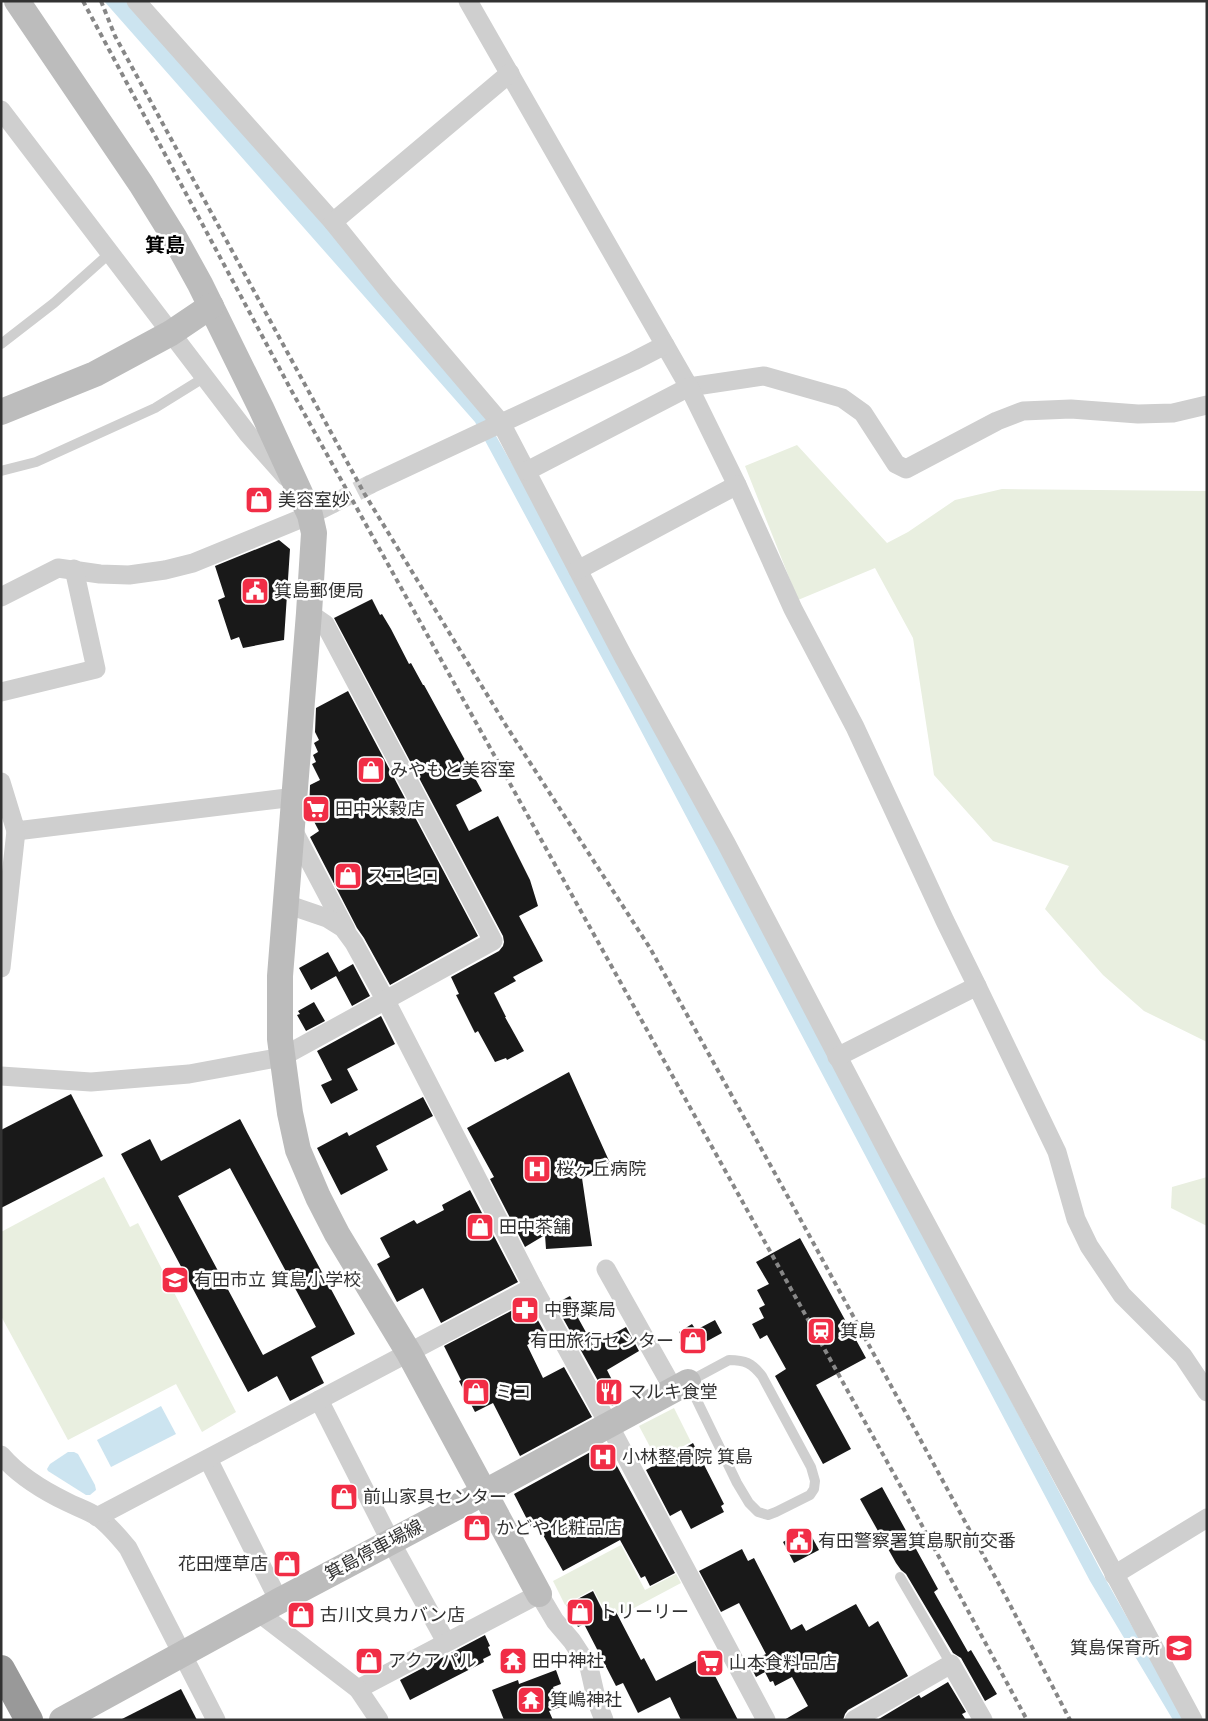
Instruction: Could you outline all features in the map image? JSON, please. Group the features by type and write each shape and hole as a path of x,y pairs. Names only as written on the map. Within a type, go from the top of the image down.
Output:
{"highway":[{"path":"1,1669 29,1720"}],"street":[{"path":"17,1 164,221 211,306 315,506 309,612 279,1009 282,1057 290,1113 298,1150 307,1173 337,1234 409,1353 539,1594 555,1621 572,1641 589,1666 597,1702 604,1720"},
{"path":"468,1 689,387 737,485 793,609 855,727 941,912 1057,1152 1076,1219 1089,1246 1122,1295 1184,1356 1207,1392"},
{"path":"138,3 333,222 387,289 501,422 578,570 726,843 837,1057 1193,1720"},
{"path":"333,222 510,73"},
{"path":"1,110 248,434 315,506"},
{"path":"1,412 94,374 170,333 211,306"},
{"path":"371,484 634,361 665,344"},
{"path":"527,471 689,387 764,376 842,398 863,413 896,464 906,469 997,421 1023,411 1071,408 1138,414 1172,413 1207,405"},
{"path":"578,570 737,485"},
{"path":"1,597 58,568 100,574 128,575 165,570 193,563 218,554 315,506"},
{"path":"1,692 96,669 74,569"},
{"path":"1,1076 91,1082 190,1074 282,1057 493,941 325,624 309,612"},
{"path":"1,782 16,831 4,922 1,968"},
{"path":"16,831 295,797"},
{"path":"292,828 386,1001 533,1287 609,1425 766,1720"},
{"path":"286,904 327,918 343,928 349,935"},
{"path":"837,1057 977,986"},
{"path":"606,1269 681,1386"},
{"path":"97,1517 533,1287"},
{"name":"箕島停車場線","path":"62,1720 268,1606 681,1386"},
{"path":"318,1400 391,1542 446,1642"},
{"path":"1,1455 27,1479 56,1497 97,1517 114,1530 128,1548 216,1720"},
{"path":"208,1459 268,1606 358,1689 379,1720"},
{"path":"1114,1575 1207,1518"},
{"path":"358,1689 539,1594"},
{"path":"854,1720 950,1664 983,1720"},
{"path":"1198,1720 1207,1714"}],"lane":[{"path":"1,344 54,303 110,253"},
{"path":"1,471 36,462 154,408 205,377"},
{"path":"729,1360 744,1360 756,1368 811,1467 815,1481 814,1489 810,1495 768,1515 758,1512 749,1503 681,1386 729,1360"},
{"path":"900,1577 950,1664"}],"green space":[{"path":"797,445 887,543 908,532 955,500 1002,489 1207,491 1207,1042 1144,1011 1103,975 1045,909 1069,866 993,841 934,775 913,638 875,568 798,600 745,466"},
{"path":"104,1177 130,1227 138,1223 236,1412 202,1432 176,1384 68,1440 1,1316 1,1232"},
{"path":"1207,1177 1207,1226 1171,1208 1172,1187"},
{"path":"674,1408 691,1442 657,1460 639,1426"},
{"path":"621,1545 645,1590 676,1574 681,1583 619,1616 615,1608 606,1613 593,1589 565,1605 553,1581"}],"water":[{"path":"104,1 127,1 478,404 583,589 1102,1573 1185,1720 1173,1720 1090,1581 630,710 475,422"},
{"path":"161,1406 176,1434 111,1467 97,1440"},
{"path":"68,1452 78,1454 95,1485 96,1490 90,1495 86,1495 48,1471 47,1469 50,1464"}],"building":[{"path":"279,540 290,549 284,640 243,648 239,637 231,640 218,600 225,597 215,566"},
{"path":"372,599 380,615 382,614 391,629 409,664 411,663 424,685 482,791 456,805 469,831 498,816 530,880 538,906 519,916 543,961 513,977 516,981 494,993 524,1051 507,1060 506,1058 495,1062 478,1031 475,1033 456,995 459,994 451,977 499,951 503,946 503,936 334,618"},
{"path":"348,691 478,936 390,985 357,928 310,837 319,831 309,812 310,785 320,780 312,764 316,762 313,755 318,752 314,743 319,740 315,732 316,708"},
{"path":"328,952 339,972 353,964 370,996 352,1006 336,976 311,990 299,968"},
{"path":"314,1002 325,1021 306,1031 297,1015 300,1014 298,1011"},
{"path":"381,1016 395,1044 347,1069 358,1090 331,1104 321,1085 332,1080 317,1051"},
{"path":"569,1072 610,1163 582,1178 592,1246 546,1249 545,1235 525,1247 490,1179 494,1177 467,1128"},
{"path":"71,1094 103,1156 1,1208 1,1130"},
{"path":"423,1097 433,1116 376,1146 388,1170 341,1195 317,1148 347,1132 349,1136"},
{"path":"240,1119 355,1334 311,1357 324,1383 290,1401 277,1376 248,1392 121,1154 150,1139 161,1161","holes":["230,1168 316,1327 263,1355 178,1196"]},
{"path":"470,1190 518,1282 441,1323 423,1288 397,1302 377,1264 390,1257 380,1238 414,1220 417,1224 444,1210 442,1205"},
{"path":"800,1238 866,1358 816,1385 851,1449 823,1464 775,1376 786,1369 767,1335 760,1339 752,1324 764,1318 759,1308 765,1305 757,1290 769,1284 756,1262"},
{"path":"570,1296 580,1315 577,1316 593,1345 626,1327 639,1351 607,1370 622,1400 612,1406 555,1304"},
{"path":"528,1302 546,1335 527,1345 543,1378 564,1367 592,1417 520,1456 493,1403 475,1412 444,1346"},
{"path":"715,1320 722,1333 689,1351 679,1332 692,1324 696,1330"},
{"path":"693,1443 724,1504 721,1506 724,1512 691,1529 681,1510 670,1516 646,1470"},
{"path":"605,1444 675,1573 650,1586 645,1576 641,1578 620,1540 563,1571 537,1524 531,1527 514,1494"},
{"path":"882,1487 938,1589 934,1592 968,1652 971,1650 997,1694 985,1701 961,1658 953,1653 906,1574 896,1563 860,1499"},
{"path":"807,1528 819,1550 794,1563 783,1542"},
{"path":"742,1549 748,1561 754,1558 791,1630 802,1624 806,1631 856,1604 869,1627 878,1621 908,1676 848,1710 843,1720 784,1720 808,1706 792,1677 775,1686 773,1681 770,1682 765,1672 756,1677 749,1663 766,1654 739,1603 721,1612 699,1571"},
{"path":"593,1591 605,1615 615,1610 641,1660 644,1658 656,1681 713,1652 721,1667 713,1672 738,1720 681,1720 670,1697 638,1713 623,1683 616,1686 584,1624 578,1627 566,1605"},
{"path":"485,1635 490,1646 488,1647 491,1655 483,1659 484,1662 410,1700 400,1680"},
{"path":"556,1670 561,1684 553,1687 561,1707 549,1711 553,1720 504,1720 492,1690 518,1680 519,1684"},
{"path":"948,1682 966,1712 962,1714 966,1720 877,1720 919,1695 921,1698"},
{"path":"181,1689 197,1720 120,1720"}],"tunnel":[{"path":"332,504 371,484"}],"railway":[{"path":"83,1 290,388 905,1494 1027,1720"},
{"path":"101,1 115,36 364,493 505,724 650,948 1006,1597 1070,1720"}],"place":[{"name":"美容室妙","path":"259,500"},
{"name":"箕島郵便局","path":"255,591"},
{"name":"みやもと美容室","path":"371,770"},
{"name":"田中米穀店","path":"316,809"},
{"name":"スエヒロ","path":"348,876"},
{"name":"桜ヶ丘病院","path":"537,1169"},
{"name":"田中茶舗","path":"480,1227"},
{"name":"有田市立 箕島小学校","path":"175,1280"},
{"name":"中野薬局","path":"525,1310"},
{"name":"箕島","path":"821,1331"},
{"name":"有田旅行センター","path":"693,1341"},
{"name":"ミコ","path":"476,1392"},
{"name":"マルキ食堂","path":"609,1392"},
{"name":"小林整骨院 箕島","path":"603,1457"},
{"name":"前山家具センター","path":"344,1497"},
{"name":"かどや化粧品店","path":"477,1528"},
{"name":"有田警察署箕島駅前交番","path":"799,1541"},
{"name":"花田煙草店","path":"287,1564"},
{"name":"トリーリー","path":"580,1612"},
{"name":"古川文具カバン店","path":"301,1615"},
{"name":"箕島保育所","path":"1179,1648"},
{"name":"アクアパル","path":"369,1661"},
{"name":"田中神社","path":"513,1661"},
{"name":"山本食料品店","path":"710,1663"},
{"name":"箕嶋神社","path":"531,1700"}],"district":[{"name":"箕島","path":"165,245"}]}
